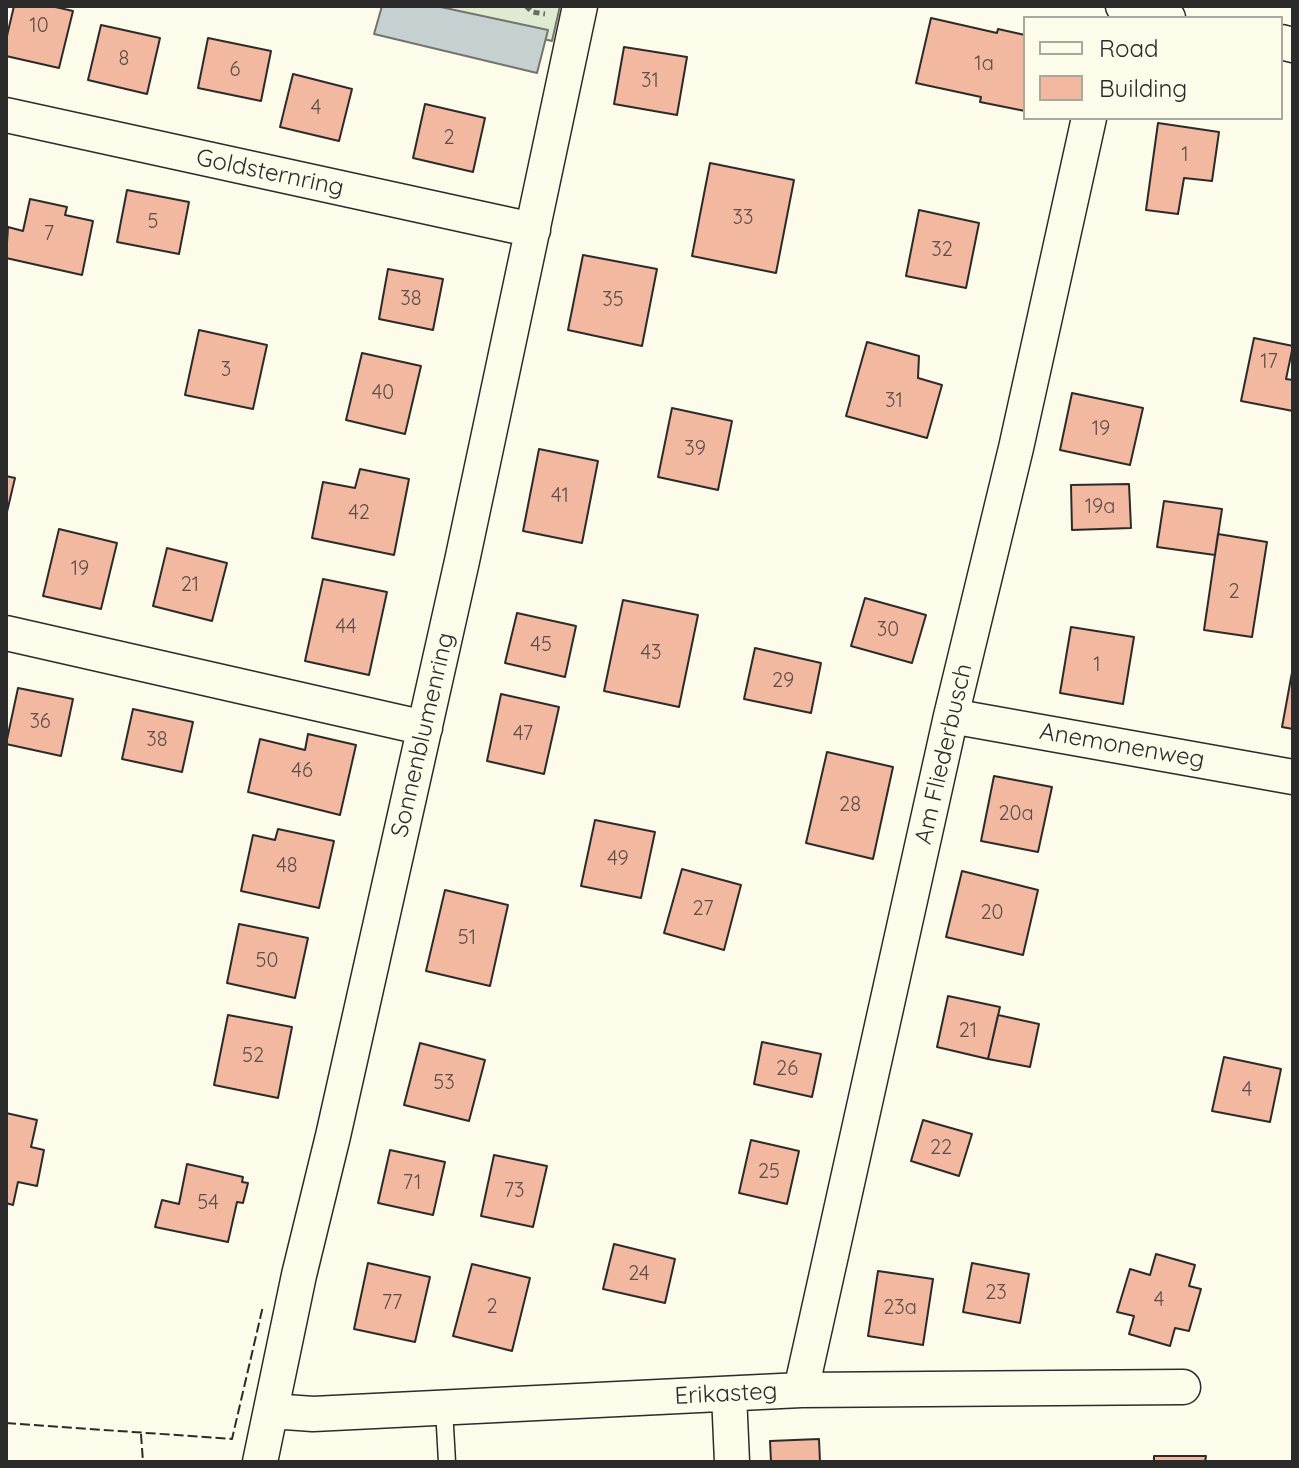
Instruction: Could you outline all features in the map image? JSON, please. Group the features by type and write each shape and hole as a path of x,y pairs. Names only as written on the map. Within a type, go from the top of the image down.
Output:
{"street":[{"name":"Sonnenblumenring","path":"260,1462 425,728 580,6"},
{"path":"1121,6 1160,16"},
{"name":"Goldsternring","path":"6,115 533,230"},
{"name":"Am Fliederbusch","path":"801,1390 951,716 1016,448 1089,120"},
{"path":"6,633 425,728"},
{"name":"Anemonenweg","path":"951,716 1293,777"},
{"name":"Erikasteg","path":"271,1411 313,1414 444,1409 801,1390 1183,1387"},
{"path":"729,1394 732,1462"}],"lane":[{"path":"444,1409 447,1462"}],"green space":[{"path":"401,6 560,6 552,41"}],"shaded area":[{"path":"382,6 436,6 548,30 537,73 374,34"}],"building":[{"path":"14,6 51,6 73,11 59,68 6,56 6,40"},
{"path":"931,18 997,33 998,29 1023,35 1023,111 980,102 981,97 916,83"},
{"path":"101,25 160,38 147,94 88,80"},
{"path":"208,38 271,51 261,101 198,88"},
{"path":"624,47 687,57 677,115 614,104"},
{"path":"293,74 352,89 339,141 280,127"},
{"path":"425,104 485,118 473,172 413,158"},
{"path":"1158,123 1219,132 1212,181 1184,178 1178,214 1146,210"},
{"path":"710,163 794,180 776,273 692,256"},
{"path":"127,190 189,202 179,254 117,242"},
{"path":"30,199 67,207 65,215 93,221 82,275 6,258 8,227 23,231"},
{"path":"919,210 979,223 966,288 906,276"},
{"path":"583,255 657,269 642,346 568,330"},
{"path":"388,269 443,279 433,330 379,319"},
{"path":"199,330 267,345 253,409 185,395"},
{"path":"1254,338 1293,346 1286,379 1293,380 1293,411 1241,401"},
{"path":"867,342 919,356 918,378 942,385 927,438 846,416"},
{"path":"362,353 421,366 405,434 346,420"},
{"path":"1072,393 1143,408 1130,465 1060,450"},
{"path":"672,408 732,421 718,490 658,477"},
{"path":"539,449 598,461 582,543 523,531"},
{"path":"360,469 409,479 394,555 312,538 323,482 355,488"},
{"path":"6,476 15,478 6,516"},
{"path":"1129,484 1131,528 1072,530 1071,485"},
{"path":"1164,501 1222,509 1215,555 1157,547"},
{"path":"59,529 117,543 101,609 43,596"},
{"path":"1218,534 1267,542 1252,637 1204,630"},
{"path":"167,548 227,563 212,621 153,606"},
{"path":"323,579 387,592 369,675 305,661"},
{"path":"865,598 926,615 912,663 851,646"},
{"path":"623,600 698,615 679,707 604,691"},
{"path":"517,613 576,626 565,677 505,663"},
{"path":"1071,627 1134,637 1123,704 1060,693"},
{"path":"755,648 821,663 811,713 744,699"},
{"path":"1293,667 1293,729 1282,727"},
{"path":"18,688 73,699 61,756 6,744"},
{"path":"501,694 559,707 544,774 487,761"},
{"path":"133,709 193,722 182,772 122,759"},
{"path":"308,734 356,745 340,815 248,792 260,739 305,750"},
{"path":"827,752 893,767 873,859 806,843"},
{"path":"994,776 1052,787 1038,852 981,841"},
{"path":"595,820 655,832 641,898 581,886"},
{"path":"278,829 334,841 319,908 241,891 253,835 275,840"},
{"path":"682,869 741,885 724,950 664,933"},
{"path":"962,871 1038,890 1023,955 946,937"},
{"path":"445,890 508,905 490,986 426,971"},
{"path":"239,924 308,938 295,998 227,983"},
{"path":"948,996 1000,1007 988,1059 937,1047"},
{"path":"228,1015 292,1027 278,1098 214,1085"},
{"path":"998,1015 1039,1024 1030,1067 988,1059"},
{"path":"762,1042 821,1054 812,1097 754,1084"},
{"path":"420,1043 485,1060 469,1121 404,1105"},
{"path":"1224,1057 1281,1069 1270,1122 1212,1111"},
{"path":"6,1113 37,1120 31,1147 44,1150 37,1186 18,1182 13,1205 6,1203"},
{"path":"923,1120 972,1134 959,1176 911,1161"},
{"path":"751,1140 799,1151 787,1204 739,1193"},
{"path":"390,1150 445,1162 433,1215 378,1203"},
{"path":"494,1155 547,1166 533,1227 481,1216"},
{"path":"187,1164 243,1177 242,1182 248,1183 243,1203 237,1202 228,1242 155,1227 162,1200 179,1204"},
{"path":"614,1244 675,1259 665,1303 603,1289"},
{"path":"1156,1254 1195,1265 1189,1286 1201,1289 1189,1331 1175,1328 1170,1346 1129,1334 1134,1316 1117,1312 1130,1269 1150,1275"},
{"path":"368,1263 430,1277 415,1342 354,1329"},
{"path":"972,1263 1029,1274 1020,1323 963,1312"},
{"path":"472,1264 530,1278 512,1351 453,1336"},
{"path":"878,1271 933,1279 923,1345 868,1336"},
{"path":"819,1439 820,1462 771,1462 770,1441"},
{"path":"1154,1456 1206,1456 1205,1462 1154,1462"}],"fence":[{"path":"6,1423 232,1439 263,1306"},
{"path":"141,1434 143,1462"}]}
